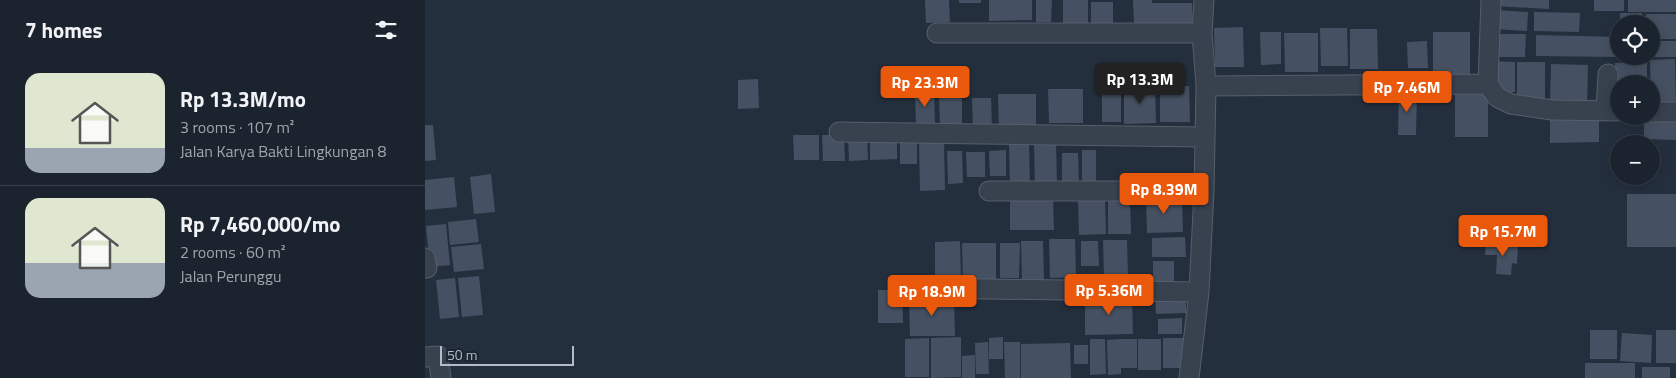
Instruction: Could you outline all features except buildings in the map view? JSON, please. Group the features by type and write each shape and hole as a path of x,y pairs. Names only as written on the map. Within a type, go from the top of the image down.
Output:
{"street":[{"path":"1189,378 1199,292 1204,191 1206,86 1202,33 1204,0"},
{"path":"1491,0 1488,84 1497,97 1511,104 1553,110 1610,111"},
{"path":"937,33 1202,33"},
{"path":"1608,74 1610,92"},
{"path":"1206,86 1488,84"},
{"path":"1660,112 1676,112"},
{"path":"839,132 1204,137"},
{"path":"989,190 1204,191"},
{"path":"923,288 1199,292"},
{"path":"425,357 438,356 441,378"}]}
